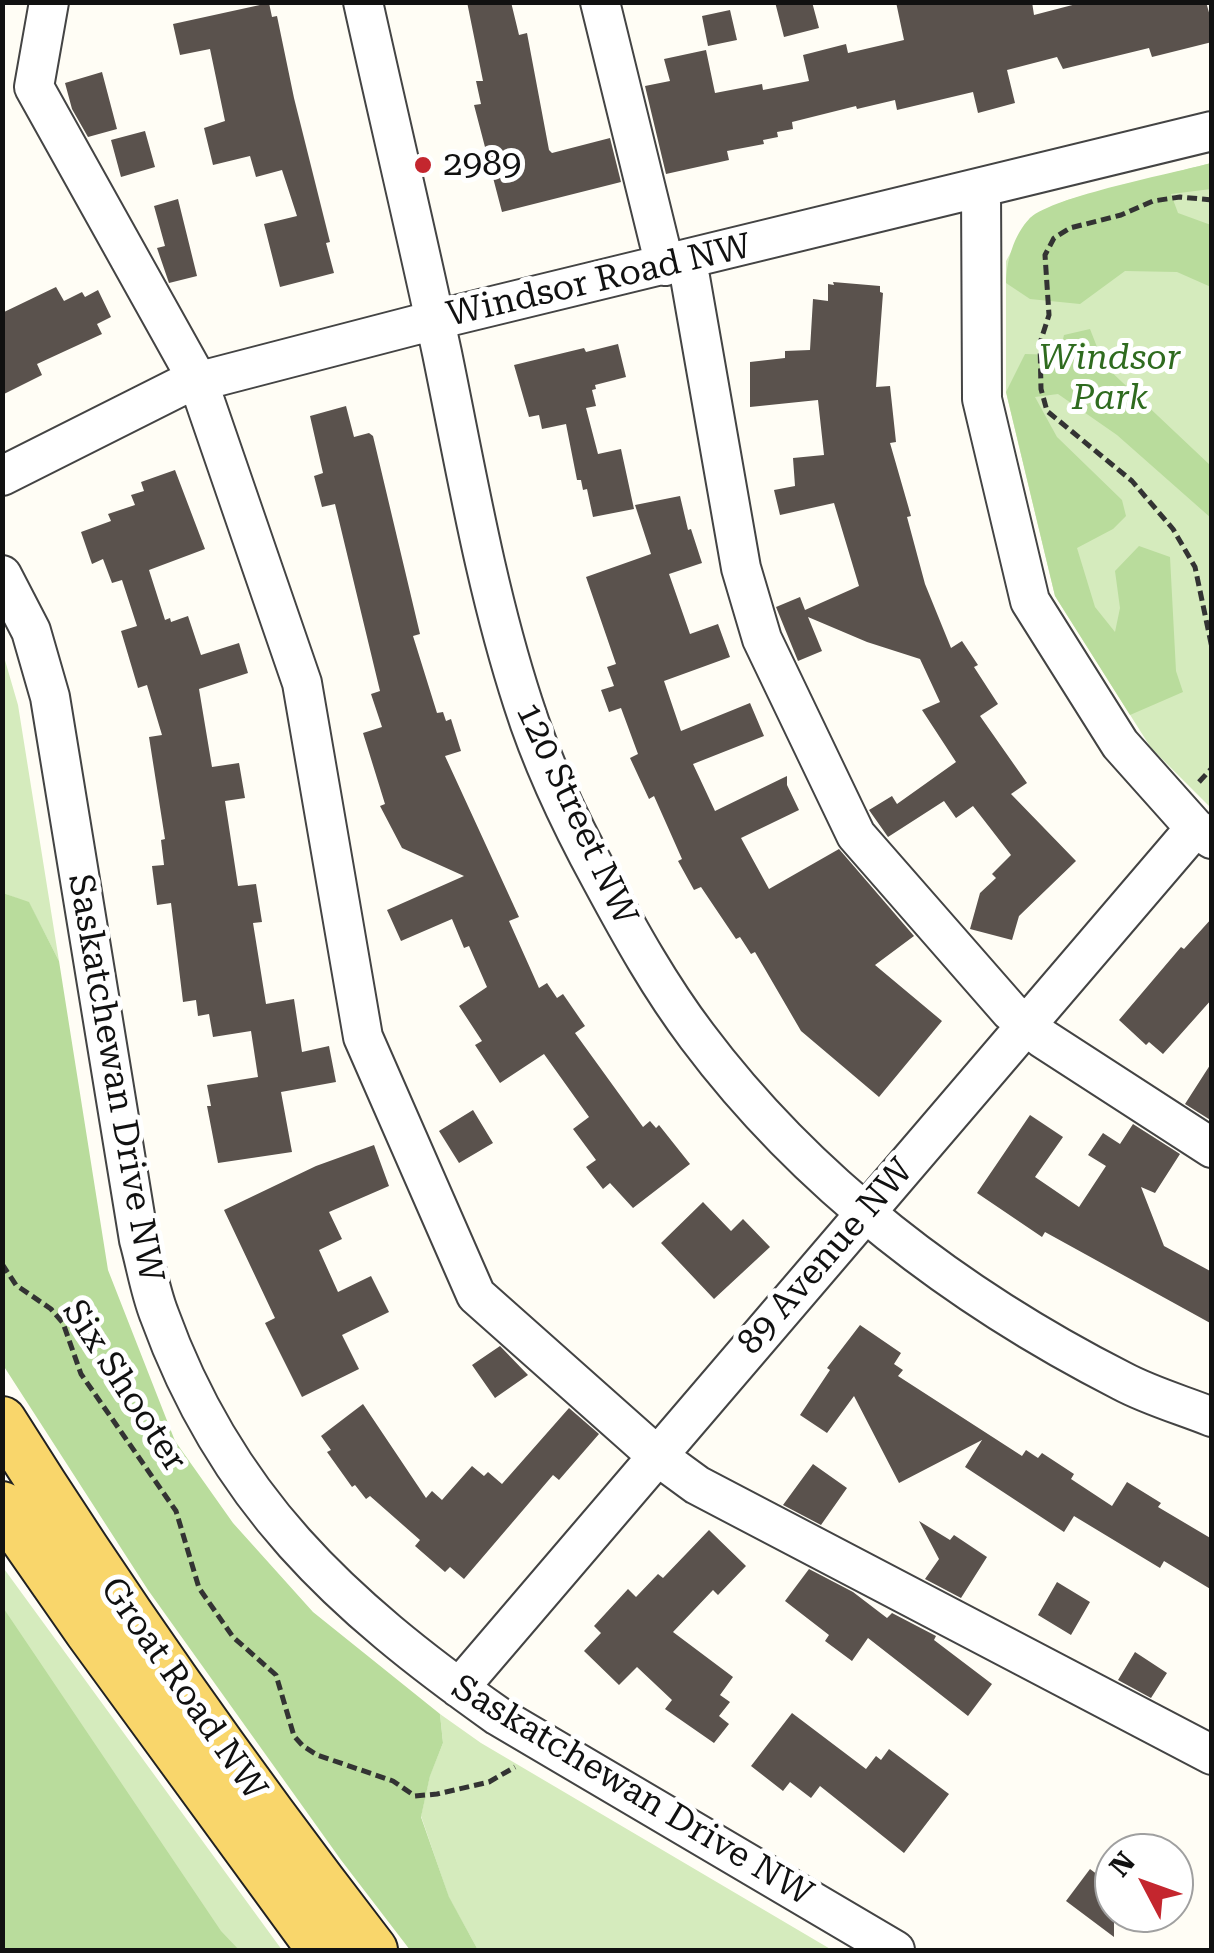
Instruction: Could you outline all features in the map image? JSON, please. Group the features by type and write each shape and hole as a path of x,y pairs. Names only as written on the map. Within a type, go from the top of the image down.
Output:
{"main road":[{"name":"Groat Road NW","path":"2,1421 124,1607 316,1878 372,1950"},
{"name":"Groat Road NW","path":"2,1506 322,1950"}],"street":[{"path":"49,2 34,87 198,382 302,683 364,1037 476,1294 656,1454 697,1485 1212,1755"},
{"name":"120 Street NW","path":"363,2 489,580 523,706 578,836 634,941 697,1036 762,1113 864,1214 1002,1312 1124,1383 1212,1416"},
{"path":"602,3 676,263 741,568 762,639 856,835 1010,1011 1042,1038 1212,1148"},
{"name":"Windsor Road NW","path":"2,476 181,386 435,320 1212,131"},
{"path":"981,188 982,399 1030,601 1120,744 1203,833"},
{"name":"Saskatchewan Drive NW","path":"2,575 30,631 50,697 139,1240 158,1313 200,1408 239,1476 288,1539 337,1590 459,1688 498,1716 895,1950"},
{"name":"89 Avenue NW","path":"459,1688 1025,1023 1203,833"}],"path":[{"path":"1212,200 1153,201 1121,216 1070,228 1054,238 1045,255 1049,315 1040,342 1041,388 1047,411 1132,480 1172,529 1195,567 1212,648"},
{"name":"Six Shooter","path":"2,1264 16,1285 51,1308 63,1323 81,1374 176,1511 200,1588 233,1637 276,1675 294,1736 302,1746 317,1755 393,1781 415,1796 489,1782 527,1760"}],"green space":[{"name":"Windsor Park","path":"1211,163 1211,808 1151,748 1055,596 1006,392 1006,261 1030,218 1067,200"},
{"path":"1211,163 1211,189 1171,194 1178,213 1211,225 1211,287 1177,272 1125,271 1080,304 1030,299 1006,283 1015,240 1030,218 1043,210 1088,194"},
{"path":"1090,329 1104,365 1211,466 1211,518 1117,435 1058,394 1035,397 1057,437 1122,500 1126,516 1113,529 1077,548 1095,607 1115,632 1120,608 1115,571 1139,546 1170,557 1176,671 1183,692 1130,715 1055,596 1006,392 1025,354 1059,355 1064,335"},
{"path":"2,650 18,705 59,961 29,903 3,893"},
{"path":"3,893 29,902 59,961 108,1270 175,1441 233,1523 313,1612 440,1714 443,1743 430,1776 421,1817 449,1897 478,1950 410,1950 148,1590 3,1365"},
{"path":"2,1566 282,1950 3,1950"},
{"path":"2,1606 221,1931 239,1950 3,1950"},
{"path":"440,1714 481,1743 832,1950 478,1950 449,1898 421,1816 430,1775 443,1743"}],"building":[{"path":"467,2 511,2 519,35 527,33 549,150 552,153 610,138 621,182 502,212 474,105 481,104 476,81 483,81"},
{"path":"775,2 812,2 819,28 784,37"},
{"path":"896,2 1032,2 1034,15 1084,2 1206,2 1212,42 1152,57 1149,48 1063,69 1057,57 1007,70 1015,103 978,113 973,92 897,110 895,100 857,109 856,106 792,122 793,129 777,132 778,137 763,140 764,144 727,151 729,160 666,174 645,86 670,81 664,59 706,50 715,93 762,84 763,90 809,81 803,55 846,44 848,53 904,40"},
{"path":"269,3 272,17 277,16 334,273 280,287 264,224 297,216 282,170 256,177 250,156 213,165 204,128 225,121 210,49 180,55 173,24"},
{"path":"730,10 737,40 708,46 702,16"},
{"path":"102,72 117,129 88,137 72,109 65,83"},
{"path":"145,131 155,167 121,177 111,140"},
{"path":"178,199 197,276 169,283 157,248 165,246 154,206"},
{"path":"833,282 880,286 883,293 876,387 890,386 896,442 890,443 925,584 951,648 962,641 998,704 980,716 1027,783 1011,794 1076,861 1019,916 1012,940 970,929 980,893 1011,855 973,806 956,818 944,801 888,837 869,810 892,796 897,804 956,762 922,710 940,702 920,659 808,617 822,651 798,661 776,607 800,597 805,610 859,586 834,503 780,515 774,490 795,486 793,458 824,455 818,400 750,407 750,362 785,358 785,351 810,350 813,299 828,301 828,284 834,285"},
{"path":"56,287 64,301 82,292 85,297 98,290 111,317 97,324 102,334 37,364 42,375 2,395 2,313"},
{"path":"618,344 626,377 595,385 592,390 596,406 586,408 598,454 621,449 634,509 593,517 587,489 583,490 581,480 577,480 566,424 542,429 539,415 529,417 514,365"},
{"path":"346,406 354,437 369,433 373,436 420,634 413,636 437,713 443,712 446,721 451,719 461,751 445,756 519,917 509,921 539,988 547,983 557,998 563,994 585,1026 575,1033 643,1127 650,1121 656,1128 659,1125 690,1164 633,1208 610,1183 603,1189 586,1167 596,1160 573,1129 589,1117 544,1054 500,1083 475,1045 482,1041 459,1006 487,987 452,919 401,941 387,910 464,876 402,848 380,806 385,804 363,733 382,727 371,694 380,691 335,504 322,507 314,476 323,473 310,416"},
{"path":"175,470 205,549 149,570 165,620 188,616 201,655 239,643 248,673 199,689 212,767 239,763 245,798 225,801 238,886 256,884 262,922 253,923 266,1004 294,999 302,1052 329,1046 336,1082 281,1092 292,1152 218,1163 207,1085 258,1077 251,1031 213,1037 209,1014 198,1016 196,1000 183,1002 171,903 157,905 152,866 164,865 161,840 165,839 149,737 162,735 147,685 138,688 121,631 137,626 122,580 112,583 103,559 92,564 81,532 111,521 108,514 135,505 131,495 144,491 141,482"},
{"path":"680,496 688,530 691,529 702,563 669,574 690,634 718,624 730,657 664,681 681,731 750,703 764,736 693,764 715,811 787,776 799,810 741,838 769,889 839,849 914,936 875,965 942,1021 879,1097 801,1031 755,952 751,954 740,937 736,939 701,887 694,890 678,861 682,859 654,796 649,799 630,758 638,754 621,708 609,712 601,690 614,686 607,667 616,664 586,577 651,554 635,505"},
{"path":"1212,918 1212,999 1163,1054 1149,1042 1146,1045 1119,1020 1181,947 1184,949"},
{"path":"1212,1062 1212,1121 1185,1104"},
{"path":"473,1110 493,1143 459,1163 439,1131"},
{"path":"1030,1115 1063,1137 1035,1177 1079,1207 1106,1166 1088,1155 1103,1133 1120,1144 1133,1124 1180,1154 1155,1193 1141,1187 1164,1246 1212,1272 1212,1324 1045,1232 1042,1237 977,1193"},
{"path":"374,1145 389,1186 329,1212 342,1239 319,1250 338,1292 371,1276 389,1312 342,1335 359,1369 302,1397 265,1323 275,1318 224,1210 316,1166"},
{"path":"703,1202 731,1231 743,1219 770,1247 714,1299 661,1243"},
{"path":"860,1325 901,1353 894,1364 903,1370 898,1376 1022,1456 1026,1450 1038,1458 1042,1453 1074,1474 1071,1479 1112,1506 1127,1482 1161,1503 1158,1507 1212,1539 1212,1590 1164,1561 1160,1568 1074,1516 1064,1532 965,1467 982,1440 899,1483 854,1396 827,1433 800,1415 830,1370 827,1368"},
{"path":"500,1346 528,1375 495,1398 472,1365"},
{"path":"363,1404 426,1498 432,1491 442,1500 472,1466 484,1476 488,1472 502,1484 569,1408 599,1434 559,1480 553,1475 464,1579 450,1567 445,1572 415,1546 420,1540 370,1496 366,1499 355,1485 352,1487 327,1452 331,1450 321,1436"},
{"path":"813,1464 847,1488 821,1525 783,1505"},
{"path":"919,1521 950,1540 954,1535 987,1557 961,1598 925,1579 939,1559"},
{"path":"709,1530 746,1566 718,1595 713,1590 673,1632 733,1677 720,1695 730,1702 719,1716 729,1724 714,1743 665,1709 672,1700 637,1667 619,1685 584,1651 601,1633 594,1626 628,1589 636,1597 658,1574 663,1578"},
{"path":"809,1569 853,1592 887,1618 892,1613 936,1636 934,1640 992,1684 968,1716 868,1638 852,1661 825,1641 829,1635 785,1601"},
{"path":"1057,1582 1090,1602 1071,1635 1038,1615"},
{"path":"1135,1652 1167,1673 1151,1698 1118,1680"},
{"path":"792,1713 866,1769 876,1756 881,1760 889,1749 949,1794 904,1853 820,1786 811,1798 790,1782 783,1791 751,1766"},
{"path":"1090,1869 1094,1872 1094,1922 1066,1901"}],"place":[{"name":"2989","path":"423,165"}]}
